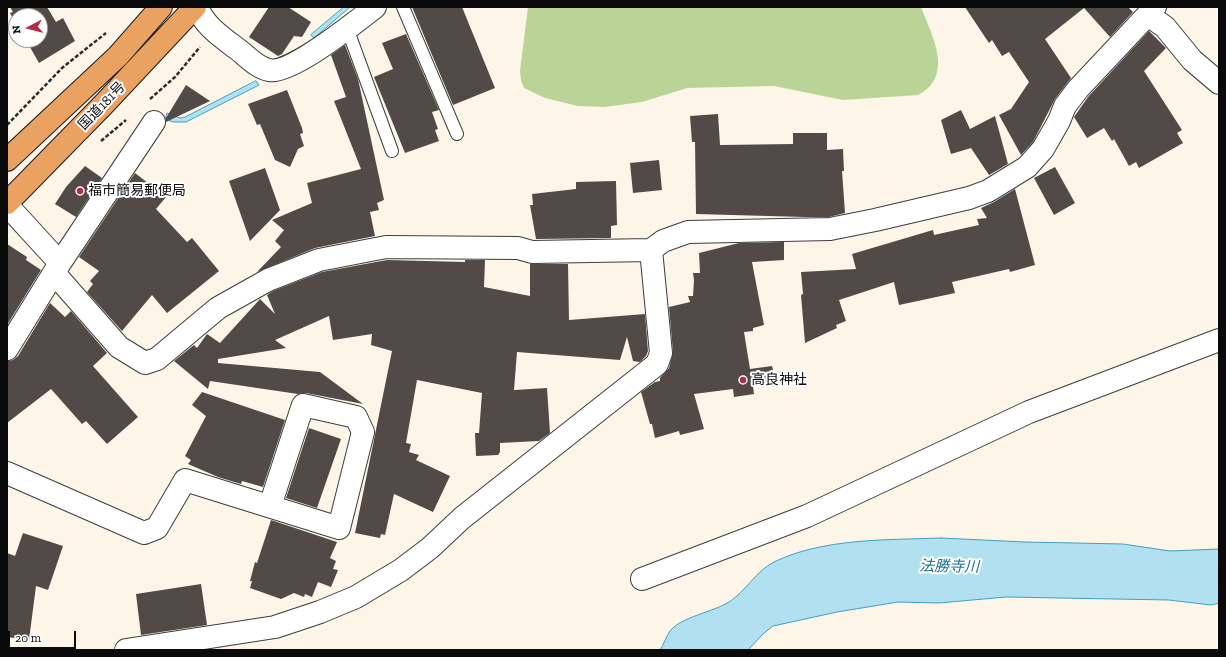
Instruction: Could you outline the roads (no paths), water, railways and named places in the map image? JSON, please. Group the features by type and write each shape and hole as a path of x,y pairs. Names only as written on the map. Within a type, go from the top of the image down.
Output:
{"highway":[{"name":"国道181号","path":"7,160 118,56 161,7"},
{"name":"国道181号","path":"7,204 196,7"}],"street":[{"path":"196,7 202,18 214,31 268,70 274,71 289,66 347,28 375,7"},
{"path":"7,204 119,347 146,363 157,359 218,308 268,280 319,260 386,247 518,248 532,252 651,250 663,240 688,232 830,229 940,205 988,191 1027,167 1042,149 1059,121 1065,106 1078,89 1152,11 1192,60 1219,82"},
{"path":"7,350 57,268 154,122"},
{"path":"126,650 275,627 356,597 407,566 430,548 468,513 657,364 661,353 651,250"},
{"path":"642,579 807,516 1029,412 1219,340"},
{"path":"7,473 144,533 157,528 185,480 340,528 363,432 356,417 303,405 270,506"}],"lane":[{"path":"403,7 457,134"},
{"path":"347,28 392,152"}],"water":[{"path":"344,7 350,7 314,38 311,35"},
{"path":"256,81 259,85 186,122 173,122 165,119 167,113 180,118 185,117"},
{"name":"法勝寺川","path":"941,538 1025,542 1123,544 1170,551 1219,549 1219,603 1211,605 1169,600 1006,597 939,603 898,602 837,612 773,626 748,650 660,650 670,631 675,626 689,618 715,609 729,602 762,570 774,562 793,554 834,544 878,540"}],"place":[{"name":"福市簡易郵便局","path":"80,191"},
{"name":"高良神社","path":"743,380"}]}
